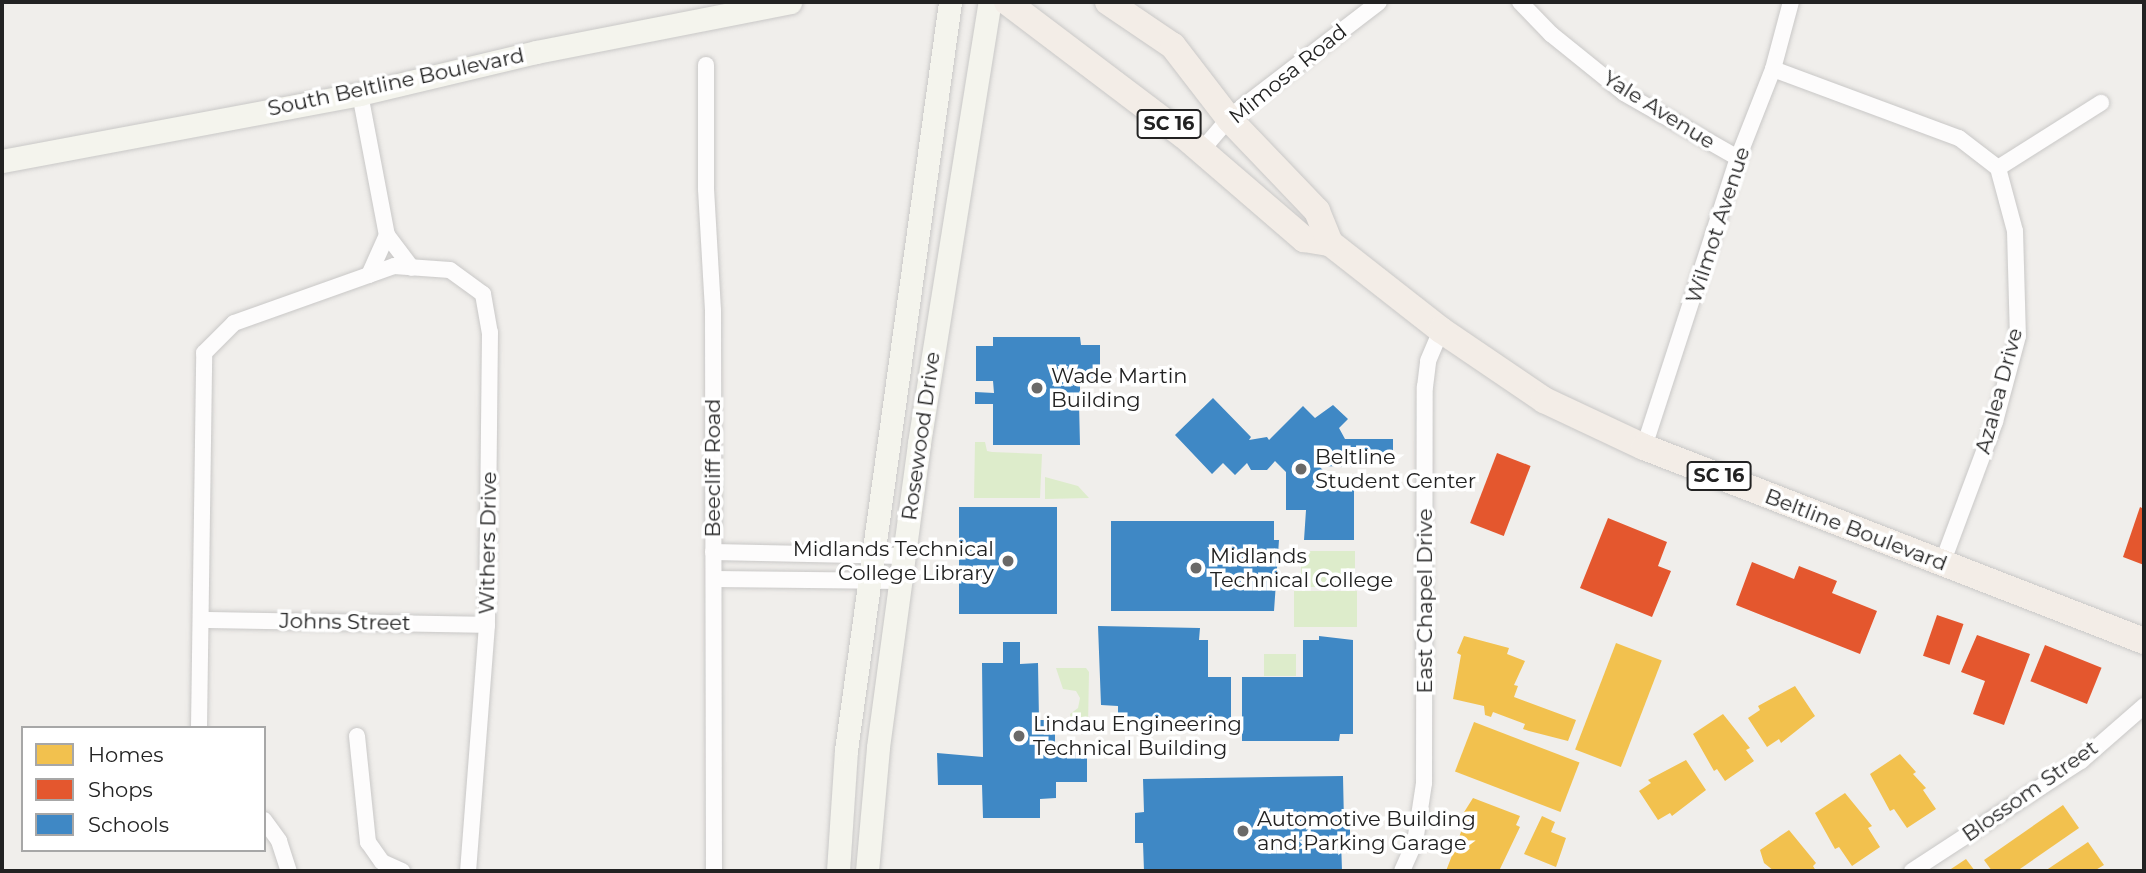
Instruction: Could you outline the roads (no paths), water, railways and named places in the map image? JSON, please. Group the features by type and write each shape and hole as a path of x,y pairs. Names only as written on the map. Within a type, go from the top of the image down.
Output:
{"main road":[{"name":"South Beltline Boulevard","path":"2,161 360,94 536,52 790,2"},
{"name":"Rosewood Drive","path":"838,871 846,750 950,2"},
{"name":"Rosewood Drive","path":"867,871 904,556 990,2"},
{"name":"Beltline Boulevard","path":"1007,2 1065,42 1201,151 1304,239 1330,243"},
{"name":"Beltline Boulevard","path":"1108,2 1173,46 1229,118 1317,212 1330,243 1441,330 1544,400 1644,447 2144,641"},
{"name":"SC 16","path":"1141,2 1173,46"}],"street":[{"name":"Mimosa Road","path":"1201,151 1229,118 1379,2"},
{"name":"Yale Avenue","path":"1520,2 1550,34 1624,93 1738,158"},
{"name":"Wilmot Avenue","path":"1644,447 1738,158 1773,69 1791,2"},
{"name":"Beecliff Road","path":"706,65 714,579 714,871"},
{"path":"1773,69 1959,138 1998,168 2101,103"},
{"path":"360,94 387,234 412,268"},
{"name":"Azalea Drive","path":"1942,564 1995,422 2018,335 2015,231 1998,168"},
{"path":"369,275 387,234"},
{"name":"Withers Drive","path":"199,726 205,353 234,323 394,266 450,270 483,293 490,332 487,625 468,871"},
{"name":"East Chapel Drive","path":"1402,871 1415,842 1424,783 1424,387 1428,361 1441,330"},
{"path":"713,552 904,556"},
{"path":"714,579 901,581"},
{"name":"Johns Street","path":"202,620 487,625"},
{"name":"Blossom Street","path":"1912,871 2081,761 2144,706"},
{"path":"357,736 368,842 382,862 402,871"},
{"path":"266,823 279,841 289,871"}],"place":[{"name":"Wade Martin Building","path":"1037,388"},
{"name":"Beltline Student Center","path":"1301,469"},
{"name":"Midlands Technical College Library","path":"1008,561"},
{"name":"Midlands Technical College","path":"1196,568"},
{"name":"Lindau Engineering Technical Building","path":"1019,736"},
{"name":"Automotive Building and Parking Garage","path":"1243,831"}]}
